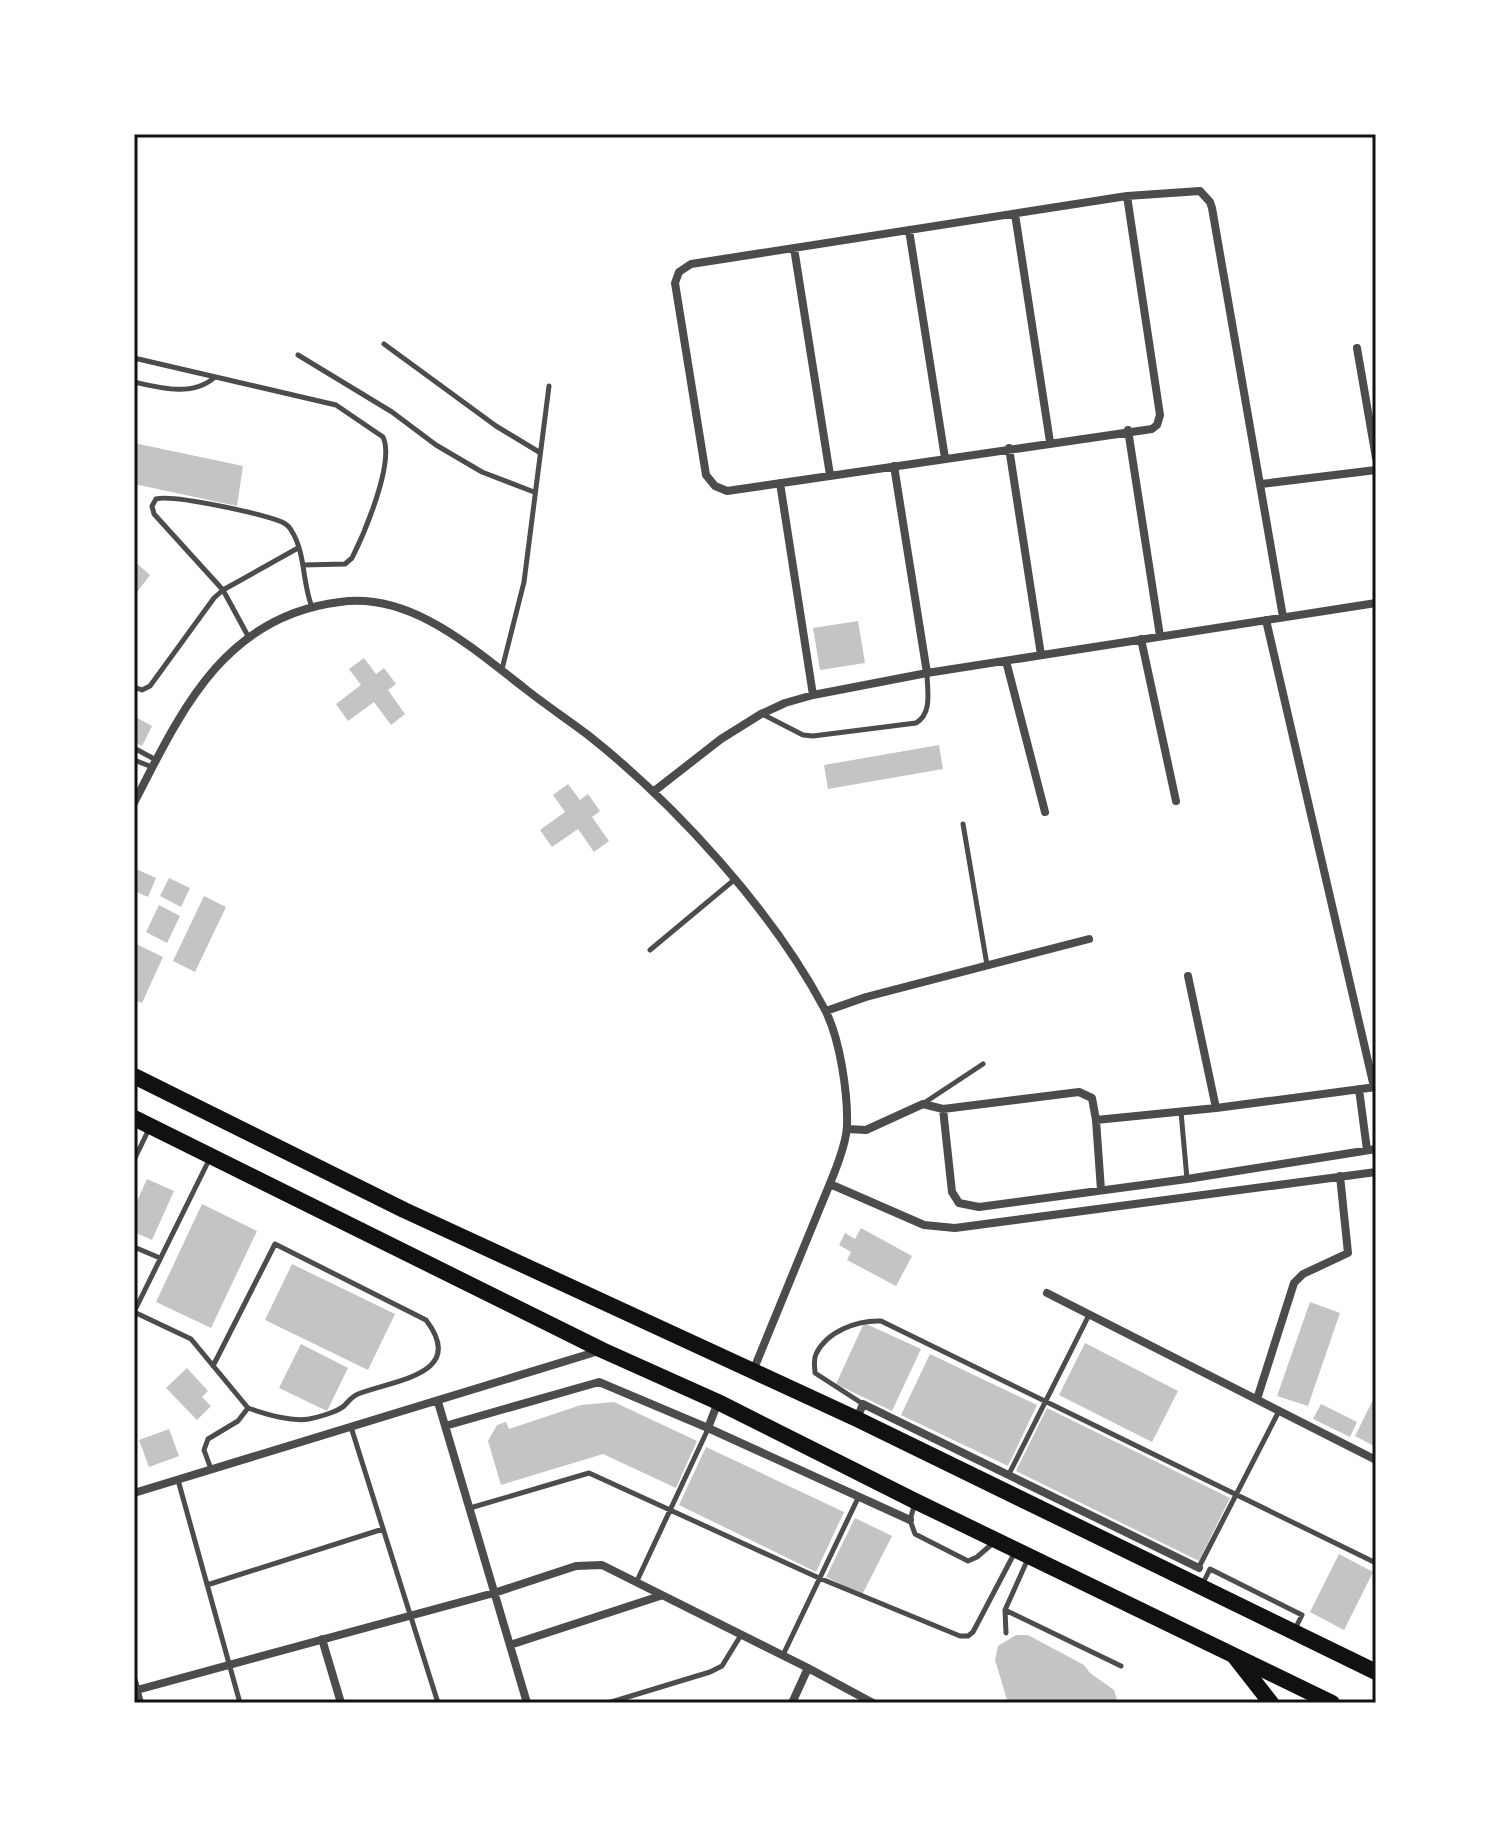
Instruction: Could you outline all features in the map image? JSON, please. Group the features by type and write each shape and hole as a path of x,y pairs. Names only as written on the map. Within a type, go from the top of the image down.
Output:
{"highway":[{"path":"134,1076 404,1210 753,1371 860,1412 1201,1587 1376,1672"},
{"path":"134,1118 602,1350 718,1402 1332,1703"},
{"path":"1231,1652 1271,1703"}],"street":[{"path":"1127,196 1160,415 1152,429 1128,430 727,491 715,486 706,475 675,283 679,272 691,264 1127,196 1200,191 1210,202 1283,617"},
{"path":"1015,214 1050,442"},
{"path":"909,230 945,458"},
{"path":"794,248 830,475"},
{"path":"1357,348 1376,458"},
{"path":"1128,430 1160,636"},
{"path":"1009,448 1041,655"},
{"path":"894,466 927,673"},
{"path":"1261,484 1376,470"},
{"path":"780,483 813,695"},
{"path":"134,803 190,701 210,672 248,636 312,607 362,600 387,604 453,634 588,736 653,792 734,880 787,948 826,1011 844,1081 847,1129 830,1184 753,1371"},
{"path":"653,792 721,739 761,714 813,695 927,673 1376,603"},
{"path":"1096,1120 1375,1087 1266,620"},
{"path":"1141,639 1176,801"},
{"path":"1006,661 1045,812"},
{"path":"826,1011 866,997 1089,939"},
{"path":"1188,976 1216,1108"},
{"path":"943,1109 952,1192 959,1203 979,1207 1372,1150 1359,1089"},
{"path":"847,1129 866,1130 923,1104 943,1109 1079,1092 1092,1098 1101,1190"},
{"path":"830,1184 924,1225 955,1228 1376,1172"},
{"path":"1257,1399 1294,1283 1303,1274 1348,1253 1340,1176"},
{"path":"1047,1293 1376,1460"},
{"path":"134,1493 602,1350"},
{"path":"445,1426 595,1382 708,1428 910,1520"},
{"path":"438,1402 527,1703"},
{"path":"708,1428 718,1402"},
{"path":"860,1412 1009,1475 1199,1568"},
{"path":"140,1703 135,1685 230,1664 494,1593 589,1564 602,1565 873,1703"},
{"path":"510,1645 661,1596"},
{"path":"322,1639 341,1703"},
{"path":"792,1703 808,1668"}],"lane":[{"path":"384,344 496,426 539,452"},
{"path":"298,355 482,472 534,492"},
{"path":"134,358 336,405 377,432 386,443 384,473 352,558 345,564 303,565"},
{"path":"134,382 158,388 197,389 216,377"},
{"path":"502,670 524,582 549,386"},
{"path":"248,636 223,590 154,514 152,506 156,499 221,507 285,523 294,535 303,565 306,593 312,607"},
{"path":"134,687 142,690 150,686 223,590 298,548"},
{"path":"761,714 803,735 813,736 916,723 924,719 928,712 927,673"},
{"path":"134,748 154,764"},
{"path":"134,760 154,764"},
{"path":"963,824 987,965"},
{"path":"650,950 734,880"},
{"path":"923,1104 983,1064"},
{"path":"1181,1112 1187,1179"},
{"path":"134,1160 151,1126"},
{"path":"212,1156 134,1312 191,1339 213,1366 248,1408 307,1419 342,1408 354,1395 415,1377 434,1361 439,1340 426,1320 275,1244 213,1366"},
{"path":"134,1247 160,1258"},
{"path":"1009,1475 1090,1314"},
{"path":"860,1412 815,1373 814,1357 827,1340 847,1327 866,1320 881,1321 1376,1563"},
{"path":"211,1469 204,1450 208,1439 238,1421 248,1408"},
{"path":"1199,1568 1279,1411"},
{"path":"351,1427 438,1703"},
{"path":"636,1583 708,1428"},
{"path":"470,1509 589,1473 819,1578 960,1636 973,1632 1022,1553"},
{"path":"178,1480 240,1703"},
{"path":"783,1656 859,1496"},
{"path":"915,1501 910,1520 915,1534 968,1561 995,1540"},
{"path":"207,1585 383,1529"},
{"path":"1006,1633 1005,1610 1022,1553"},
{"path":"1005,1610 1121,1666"},
{"path":"608,1703 722,1666 741,1635"}],"building":[{"path":"134,443 243,466 237,506 134,484"},
{"path":"134,561 150,575 134,596"},
{"path":"858,621 865,663 820,670 813,628"},
{"path":"364,658 376,674 384,668 396,684 388,690 405,714 391,725 374,702 348,721 336,704 361,685 349,669"},
{"path":"134,716 152,726 142,746 134,742"},
{"path":"939,745 943,769 828,789 824,765"},
{"path":"568,784 580,800 588,794 600,811 592,817 609,841 594,852 578,829 552,847 540,830 565,812 553,795"},
{"path":"134,868 156,878 148,897 134,891"},
{"path":"169,878 190,888 181,907 160,896"},
{"path":"204,896 226,907 195,972 173,961"},
{"path":"159,905 180,916 167,943 146,932"},
{"path":"134,943 163,957 142,1003 134,1000"},
{"path":"147,1179 174,1191 152,1240 134,1232 134,1208"},
{"path":"202,1204 257,1231 211,1328 156,1302"},
{"path":"861,1228 912,1256 896,1286 847,1260 851,1252 839,1245 845,1233 855,1239"},
{"path":"292,1264 395,1314 368,1370 265,1320"},
{"path":"1310,1302 1340,1313 1308,1406 1277,1396"},
{"path":"864,1323 921,1349 892,1411 836,1384"},
{"path":"1085,1343 1178,1391 1152,1442 1059,1395"},
{"path":"301,1344 348,1368 327,1411 279,1388"},
{"path":"930,1354 1037,1405 1008,1466 901,1415"},
{"path":"187,1368 208,1391 202,1397 211,1406 197,1420 166,1388"},
{"path":"1376,1394 1376,1447 1355,1436"},
{"path":"614,1402 697,1441 676,1488 603,1454 501,1485 488,1441 497,1425 506,1422 509,1429 581,1405"},
{"path":"1321,1404 1357,1422 1350,1437 1313,1419"},
{"path":"1047,1408 1230,1498 1199,1561 1016,1471"},
{"path":"169,1429 179,1456 149,1467 139,1440"},
{"path":"706,1447 844,1512 816,1572 679,1505"},
{"path":"855,1518 892,1536 862,1595 826,1577"},
{"path":"1339,1554 1373,1572 1344,1630 1310,1612"},
{"path":"1016,1635 1028,1635 1084,1665 1114,1690 1118,1703 1008,1703 995,1660 998,1646"}]}
